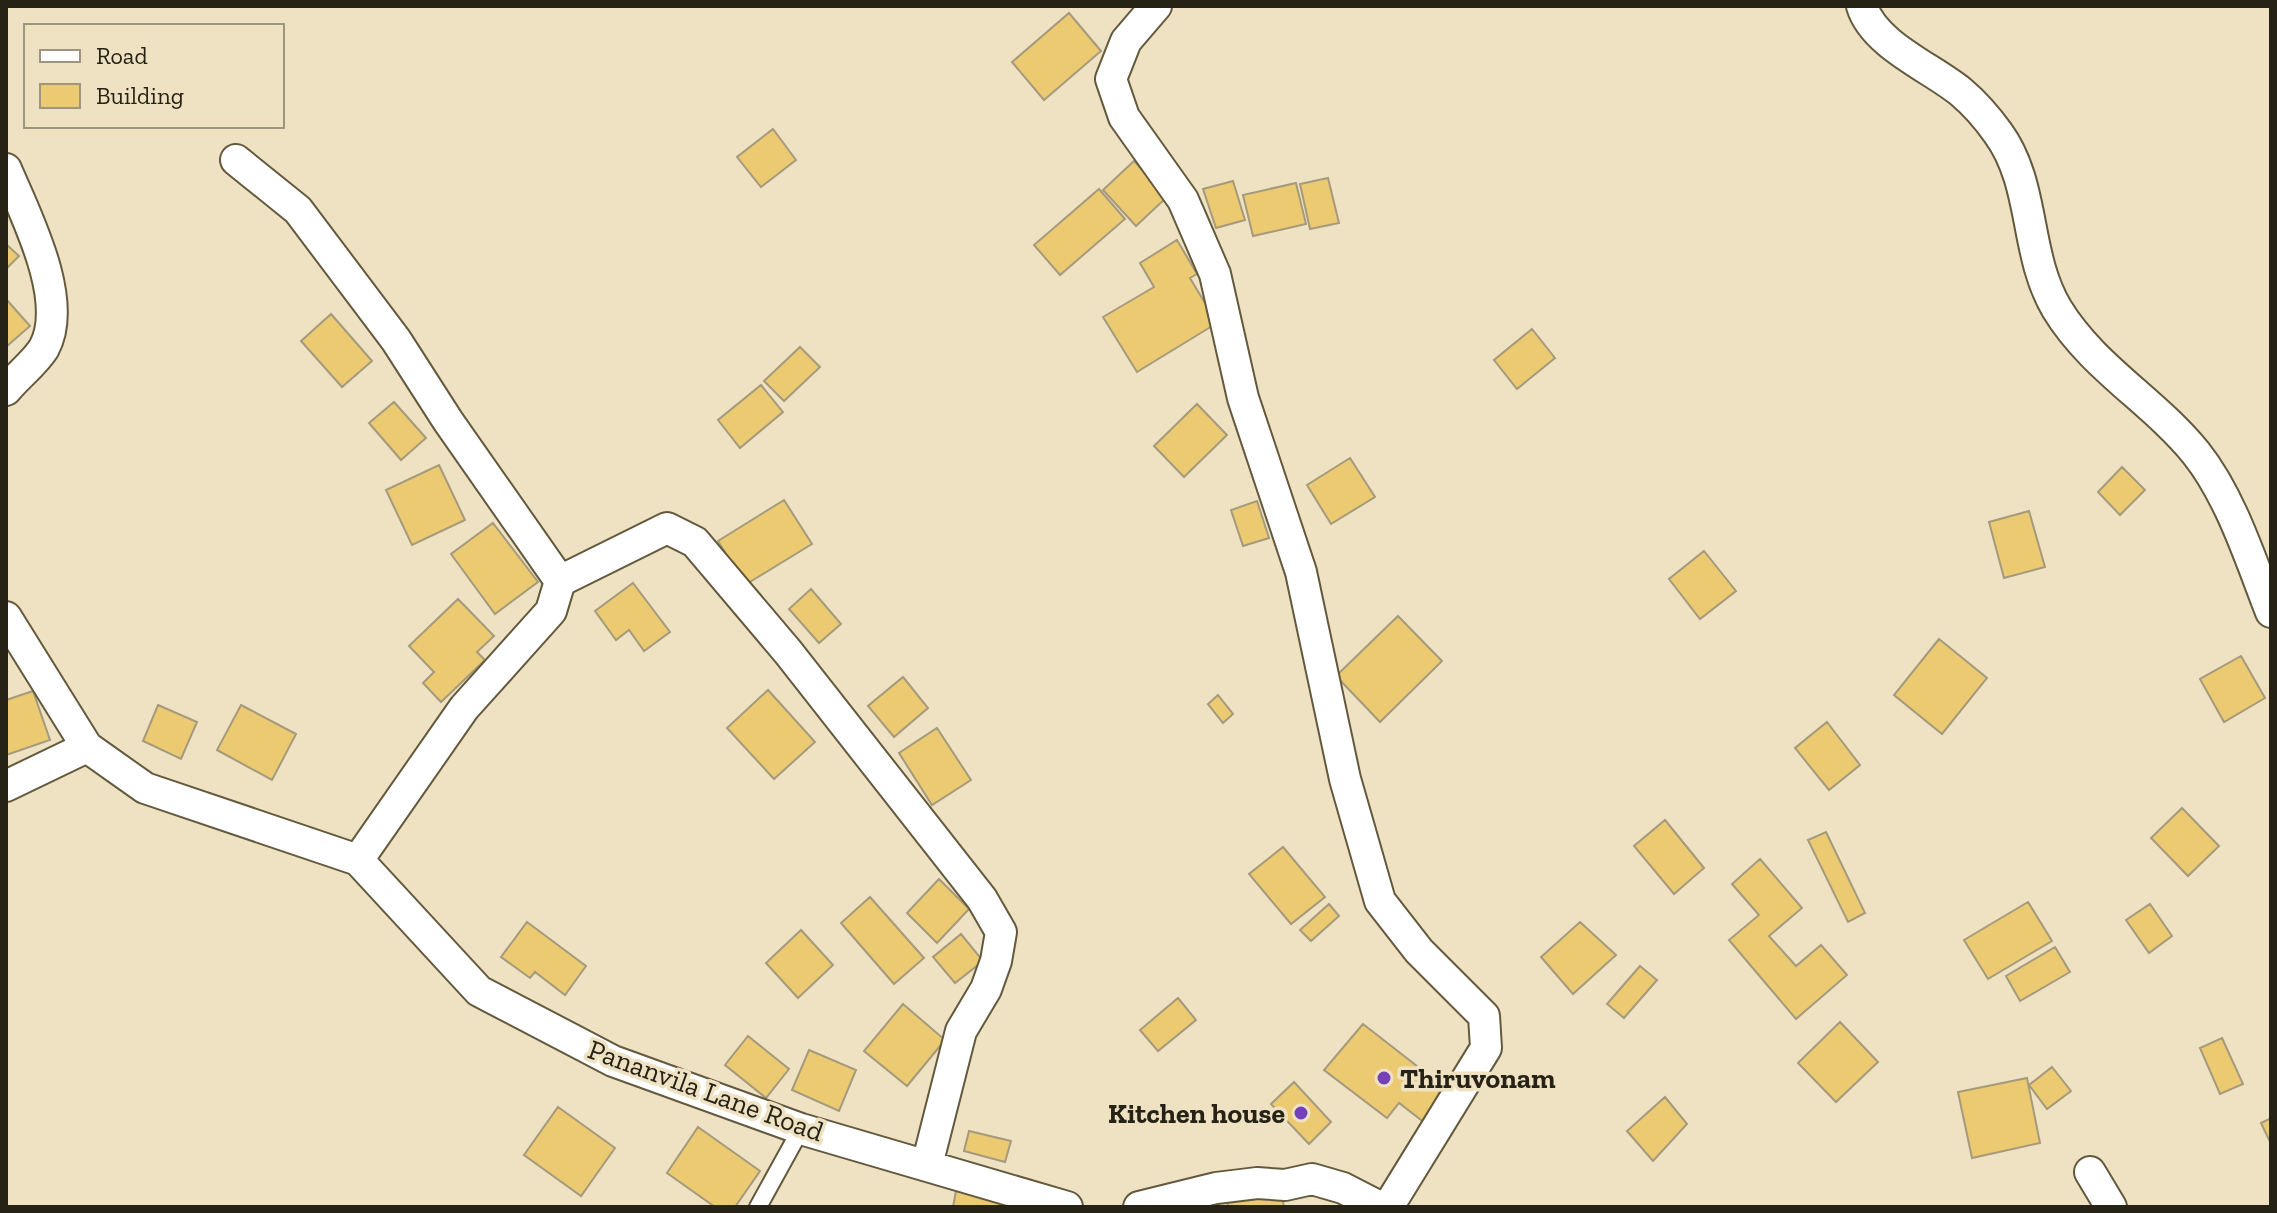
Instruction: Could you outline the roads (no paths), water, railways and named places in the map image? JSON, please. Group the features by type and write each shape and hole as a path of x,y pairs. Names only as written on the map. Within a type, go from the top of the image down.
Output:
{"street":[{"path":"1156,6 1126,41 1111,79 1124,117 1183,200 1215,274 1243,398 1301,572 1345,779 1380,901 1419,951 1484,1016 1486,1048 1388,1207"},
{"path":"1862,6 1865,17 1909,59 1961,92 1998,133 2019,169 2042,281 2059,312 2098,363 2197,454 2241,533 2271,612"},
{"path":"236,160 298,210 396,340 448,421 560,581"},
{"path":"6,169 42,259 51,294 44,347 6,390"},
{"path":"358,860 464,708 551,611 560,581 667,528 695,542 982,899 1001,932 996,961 986,989 961,1031 927,1165"},
{"path":"6,617 87,747 6,786"},
{"name":"Pananvila Lane Road","path":"87,747 145,788 358,860 479,991 613,1061 801,1129 1067,1207"},
{"path":"2090,1172 2111,1207"},
{"path":"1139,1207 1216,1188 1257,1183 1285,1185 1312,1179 1343,1188 1380,1207"}],"lane":[{"path":"758,1207 801,1129"}],"place":[{"name":"Thiruvonam","path":"1384,1078"},
{"name":"Kitchen house","path":"1301,1113"}]}
